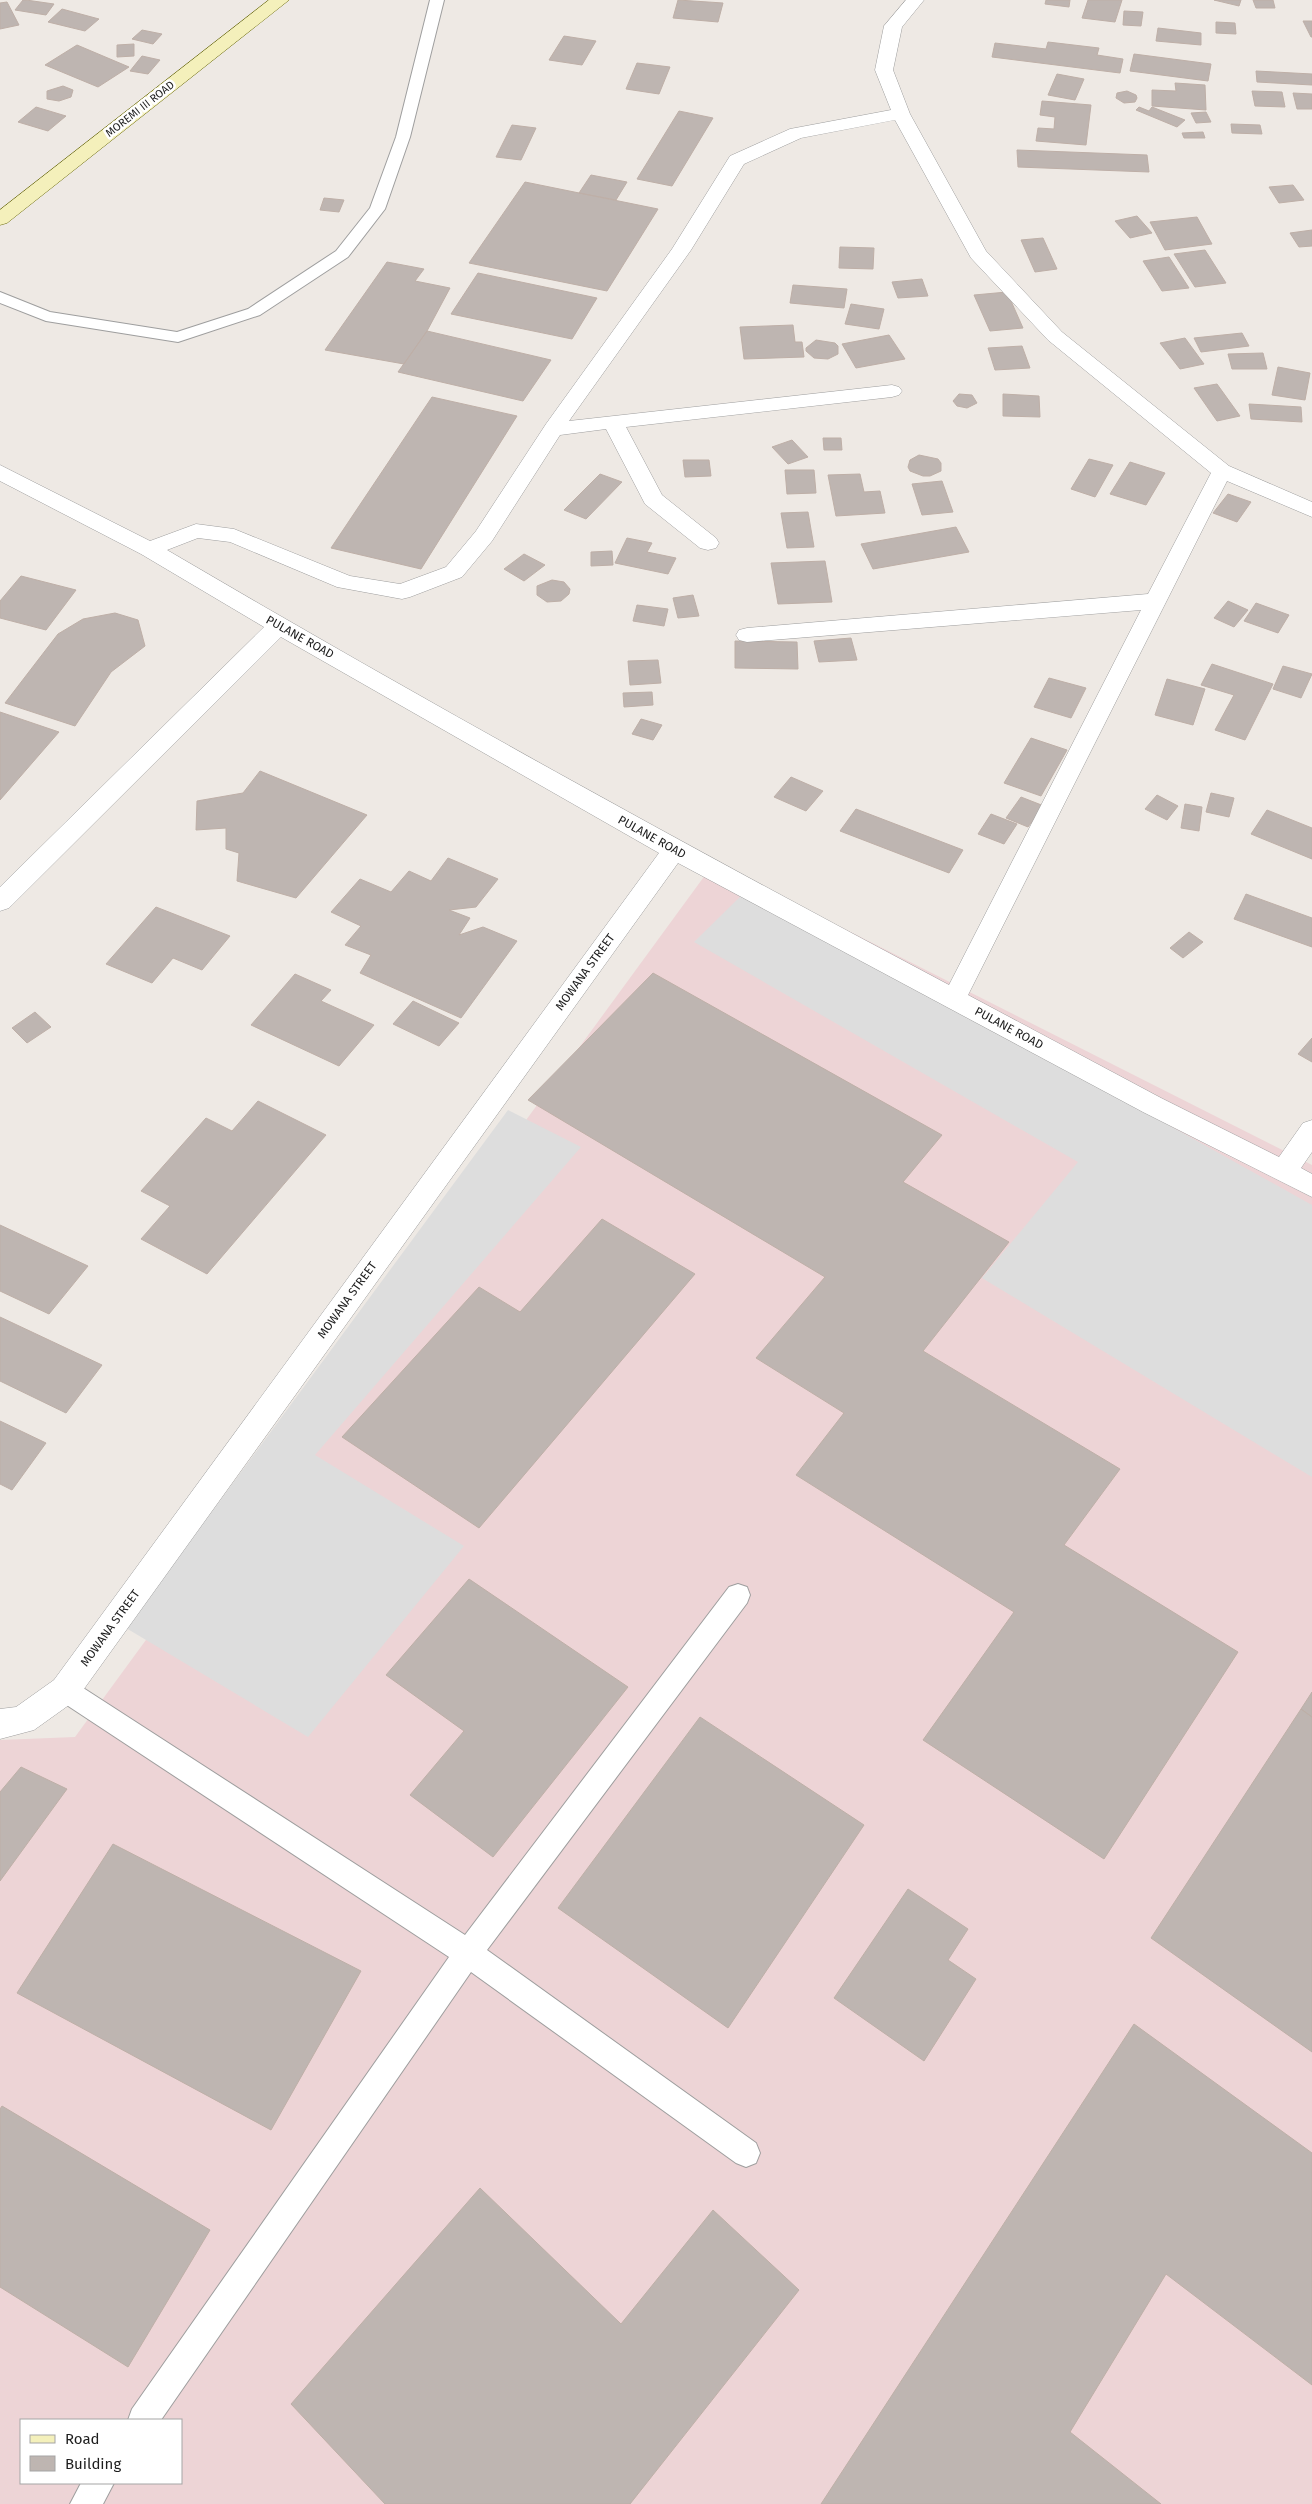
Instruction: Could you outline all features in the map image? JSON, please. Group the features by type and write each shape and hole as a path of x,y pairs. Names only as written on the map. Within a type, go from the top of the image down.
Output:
{"street":[{"name":"MOREMI III ROAD","path":"0,219 280,0"},
{"path":"915,0 893,26 884,70 901,114 978,254 1055,336 1222,471 1312,510"},
{"path":"149,549 196,530 234,536 344,582 402,592 454,572 484,536 552,429 681,250 737,160 796,133 901,114"},
{"path":"552,429 892,391"},
{"path":"613,422 653,499 708,543"},
{"path":"954,999 1222,471"},
{"name":"PULANE ROAD","path":"0,472 149,549 279,626 674,850 1312,1186"},
{"path":"747,635 1156,601"},
{"path":"0,902 279,626"},
{"name":"MOWANA STREET","path":"0,1724 23,1720 65,1690 674,850"},
{"path":"1284,1172 1312,1130"}],"lane":[{"path":"0,297 46,316 178,337 254,312 342,254 377,209 403,137 437,0"},
{"path":"144,2419 468,1953 738,1595"},
{"path":"65,1690 468,1953 746,2154"},
{"path":"85,2504 99,2484"}],"shaded area":[{"path":"714,863 1312,1165 1312,2504 0,2504 0,1740 75,1737"},
{"path":"747,890 1312,1205 1312,1477 982,1278 1078,1162 694,942"},
{"path":"508,1110 581,1147 315,1455 464,1546 308,1737 126,1628"}],"building":[{"path":"23,0 54,4 46,15 15,10"},
{"path":"678,0 723,3 718,22 673,18"},
{"path":"1046,0 1070,0 1069,7 1045,4"},
{"path":"1088,0 1122,0 1115,22 1082,18"},
{"path":"1214,0 1241,0 1239,6"},
{"path":"1253,0 1273,0 1275,8 1256,8"},
{"path":"7,2 19,25 0,29 0,3"},
{"path":"62,9 99,19 85,31 48,22"},
{"path":"1124,11 1143,12 1141,26 1123,25"},
{"path":"1303,21 1312,21 1312,37 1311,37"},
{"path":"1216,22 1235,23 1236,34 1216,33"},
{"path":"1158,28 1201,33 1201,45 1156,41"},
{"path":"142,30 162,34 153,44 132,39"},
{"path":"564,36 596,41 582,65 549,60"},
{"path":"1048,42 1099,48 1097,55 1123,59 1120,73 992,57 995,43 1046,49"},
{"path":"134,44 134,56 117,57 117,45"},
{"path":"77,45 129,67 98,87 45,65"},
{"path":"1134,54 1211,64 1208,81 1130,71"},
{"path":"142,56 160,60 148,74 130,71"},
{"path":"637,63 670,67 659,94 626,89"},
{"path":"1256,71 1312,74 1312,85 1257,82"},
{"path":"1057,74 1084,79 1075,100 1048,95"},
{"path":"1175,83 1205,85 1206,110 1152,106 1152,90 1176,91"},
{"path":"63,86 73,90 71,97 59,101 47,99 47,91"},
{"path":"1127,91 1136,95 1135,102 1124,103 1116,98 1117,93"},
{"path":"1252,91 1282,92 1285,107 1255,106"},
{"path":"1293,93 1312,94 1312,109 1297,109"},
{"path":"1042,101 1091,105 1086,145 1036,141 1038,128 1054,129 1055,117 1040,115"},
{"path":"36,107 66,116 48,131 18,122"},
{"path":"1139,107 1149,111 1152,107 1185,120 1177,127 1136,110"},
{"path":"679,111 713,118 672,186 637,179"},
{"path":"1206,112 1211,122 1196,123 1191,113"},
{"path":"1231,124 1260,125 1262,134 1232,133"},
{"path":"512,125 536,128 521,160 496,157"},
{"path":"1203,132 1205,138 1184,138 1182,133"},
{"path":"1017,150 1147,155 1149,172 1018,167"},
{"path":"591,175 627,182 616,200 579,193"},
{"path":"525,182 658,209 607,291 469,263"},
{"path":"1293,185 1304,200 1279,203 1269,187"},
{"path":"324,198 344,200 339,212 320,210"},
{"path":"1137,216 1152,233 1130,238 1115,221"},
{"path":"1197,217 1212,244 1165,250 1150,222"},
{"path":"1312,230 1312,246 1299,247 1290,233"},
{"path":"1043,238 1057,269 1035,272 1021,240"},
{"path":"840,247 874,248 873,269 839,268"},
{"path":"1205,250 1226,283 1195,287 1174,254"},
{"path":"1169,257 1189,288 1162,291 1143,261"},
{"path":"387,262 424,269 415,281 450,288 427,331 404,364 325,350"},
{"path":"478,273 597,298 572,339 451,314"},
{"path":"922,279 928,296 898,298 892,282"},
{"path":"793,285 847,289 844,308 790,303"},
{"path":"1007,292 1023,328 990,331 974,295"},
{"path":"851,304 884,309 879,329 845,324"},
{"path":"793,325 795,342 802,342 804,357 744,359 740,327"},
{"path":"427,331 551,360 523,401 398,372"},
{"path":"1242,333 1249,346 1201,352 1194,338"},
{"path":"889,335 905,359 856,368 842,344"},
{"path":"1185,338 1204,364 1180,369 1160,343"},
{"path":"816,340 835,343 838,346 838,354 828,359 814,358 806,351 806,348"},
{"path":"1022,346 1030,368 995,370 988,348"},
{"path":"1263,353 1267,369 1232,369 1228,354"},
{"path":"1278,367 1310,373 1305,400 1272,395"},
{"path":"1217,384 1240,416 1217,421 1194,388"},
{"path":"959,394 972,395 977,403 967,408 957,406 953,401"},
{"path":"1003,394 1039,396 1040,417 1003,416"},
{"path":"432,397 517,416 421,569 331,548"},
{"path":"1249,404 1301,407 1302,422 1251,419"},
{"path":"823,438 841,438 842,450 824,450"},
{"path":"792,440 808,457 788,464 772,447"},
{"path":"919,455 938,459 941,463 941,471 930,476 923,476 910,471 908,467 910,460"},
{"path":"1089,459 1113,465 1095,497 1071,489"},
{"path":"683,460 709,460 711,476 685,477"},
{"path":"1130,462 1165,473 1146,505 1110,494"},
{"path":"785,470 814,470 816,493 787,494"},
{"path":"600,474 622,482 586,519 564,510"},
{"path":"860,474 864,492 880,491 885,513 836,516 828,475"},
{"path":"942,481 953,512 922,515 912,484"},
{"path":"1228,494 1251,502 1237,522 1213,513"},
{"path":"808,512 814,547 787,548 781,513"},
{"path":"956,527 969,552 873,569 861,544"},
{"path":"627,538 652,543 647,552 676,558 668,574 615,563"},
{"path":"612,551 613,565 591,566 591,552"},
{"path":"524,554 545,565 524,581 504,569"},
{"path":"825,561 832,602 778,604 771,563"},
{"path":"21,576 76,590 46,630 0,618 0,601"},
{"path":"552,580 564,582 570,589 569,594 561,601 547,602 537,595 537,586"},
{"path":"693,595 699,616 678,618 673,598"},
{"path":"1228,601 1248,610 1234,627 1214,618"},
{"path":"1256,603 1289,615 1278,633 1244,621"},
{"path":"637,605 668,609 664,626 633,621"},
{"path":"115,613 138,620 145,646 111,672 75,726 5,703 58,634 83,619"},
{"path":"851,638 857,660 819,662 814,641"},
{"path":"735,641 797,642 798,669 735,668"},
{"path":"658,660 661,683 630,685 628,661"},
{"path":"1212,664 1273,684 1245,740 1215,730 1234,695 1201,685"},
{"path":"1283,666 1312,674 1301,698 1273,689"},
{"path":"1049,678 1086,688 1071,718 1034,707"},
{"path":"1167,679 1205,689 1193,725 1155,715"},
{"path":"652,692 653,705 624,707 623,693"},
{"path":"0,712 59,732 0,800"},
{"path":"641,719 662,725 653,740 632,734"},
{"path":"1031,738 1067,750 1041,796 1004,783"},
{"path":"260,771 367,815 296,898 237,881 239,853 226,849 226,828 196,830 197,801 243,793"},
{"path":"791,777 823,791 806,811 774,797"},
{"path":"1211,793 1234,798 1229,817 1206,812"},
{"path":"1157,795 1178,806 1167,820 1145,809"},
{"path":"1021,797 1044,806 1028,827 1006,818"},
{"path":"1185,804 1202,807 1199,831 1181,828"},
{"path":"856,809 963,850 949,873 840,831"},
{"path":"1267,810 1312,828 1312,859 1251,834"},
{"path":"991,814 1017,824 1004,844 978,834"},
{"path":"448,858 498,879 476,907 449,910 470,918 459,935 483,927 517,941 461,1018 360,973 371,955 345,945 361,926 331,912 360,879 391,892 409,871 431,881"},
{"path":"1246,894 1312,918 1312,947 1234,919"},
{"path":"156,907 230,936 202,970 173,958 152,983 106,964"},
{"path":"1189,932 1203,942 1183,958 1170,948"},
{"path":"653,973 942,1135 903,1182 1009,1242 923,1351 1120,1469 1064,1545 1238,1652 1104,1859 923,1740 1014,1612 796,1475 844,1413 756,1358 825,1277 528,1100"},
{"path":"295,974 331,990 321,1001 374,1025 339,1066 251,1025"},
{"path":"413,1001 459,1023 439,1046 393,1024"},
{"path":"35,1012 51,1027 27,1043 12,1028"},
{"path":"1312,1038 1312,1062 1298,1054"},
{"path":"258,1101 326,1135 207,1274 141,1239 170,1206 141,1191 206,1118 232,1131"},
{"path":"602,1219 695,1274 479,1528 342,1437 479,1287 520,1312"},
{"path":"0,1225 88,1266 49,1314 0,1291"},
{"path":"0,1317 102,1365 66,1413 0,1381"},
{"path":"0,1421 46,1443 12,1490 0,1484"},
{"path":"469,1579 628,1687 493,1857 410,1795 464,1731 386,1675"},
{"path":"1312,1692 1312,1717 1301,1709"},
{"path":"1301,1709 1312,1717 1312,2052 1151,1938"},
{"path":"700,1717 864,1825 728,2028 558,1908"},
{"path":"21,1767 67,1789 0,1881 0,1792"},
{"path":"113,1844 361,1971 271,2130 17,1993"},
{"path":"908,1889 968,1929 948,1960 976,1979 924,2061 834,1998"},
{"path":"1134,2024 1312,2153 1312,2385 1166,2274 1070,2432 1161,2504 821,2504"},
{"path":"2,2106 210,2230 128,2367 0,2287 0,2109"},
{"path":"480,2188 621,2324 713,2210 799,2290 630,2504 385,2504 291,2404"}]}
